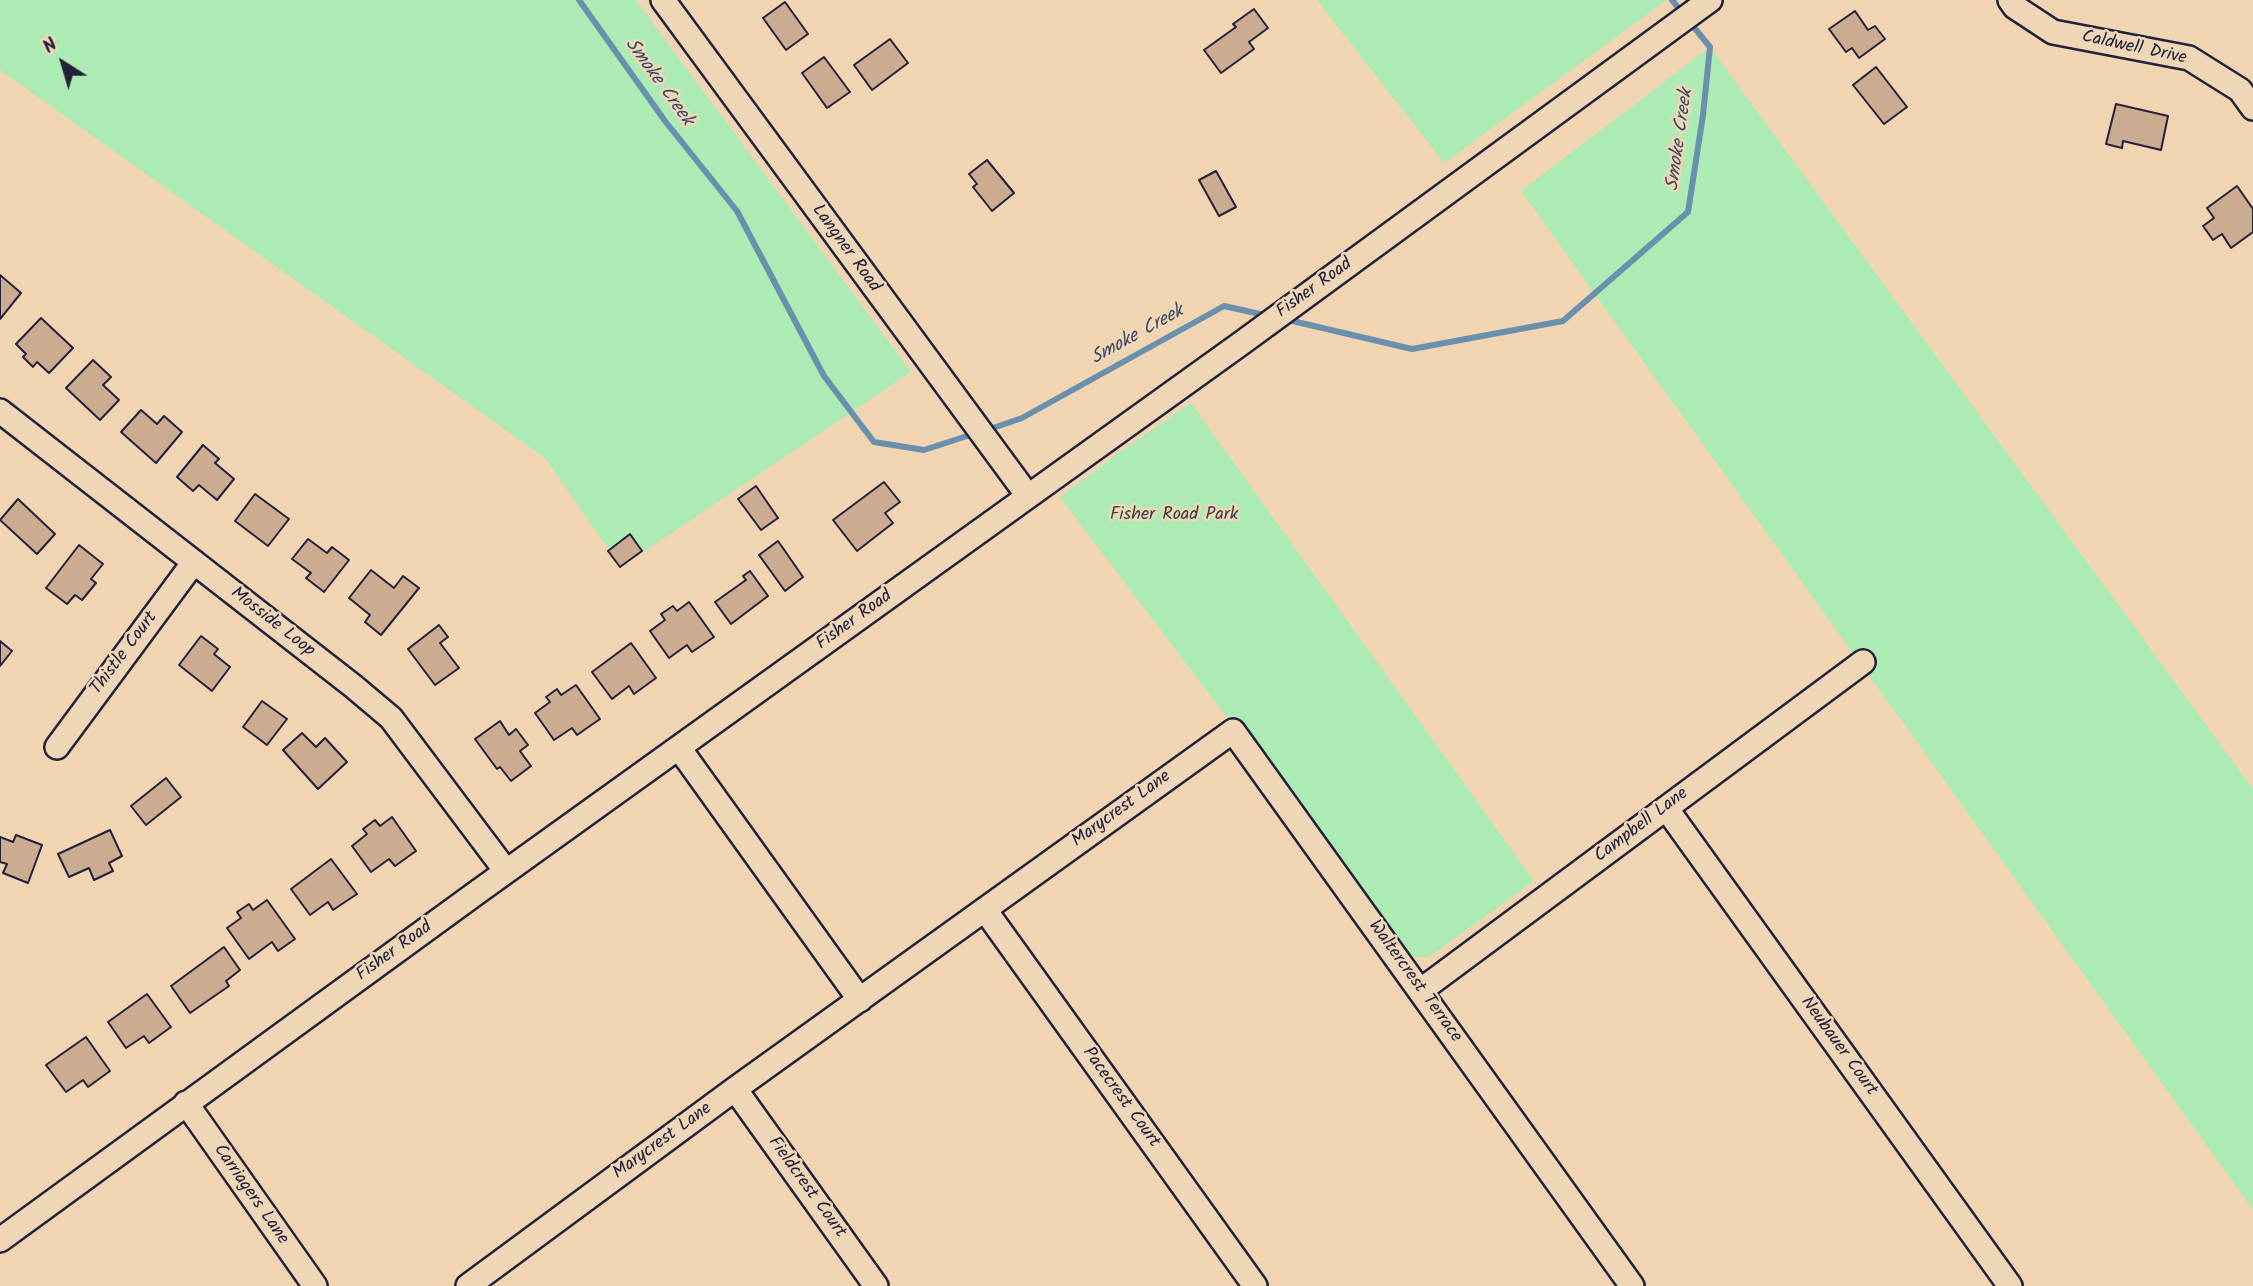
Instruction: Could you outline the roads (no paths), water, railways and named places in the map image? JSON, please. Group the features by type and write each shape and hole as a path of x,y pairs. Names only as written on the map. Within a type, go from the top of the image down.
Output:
{"street":[{"name":"Langner Road","path":"663,0 1027,496"},
{"name":"Fisher Road","path":"0,1240 506,871 1243,342 1710,0"},
{"name":"Caldwell Drive","path":"2010,0 2015,7 2053,32 2189,58 2240,90 2253,108"},
{"name":"Mosside Loop","path":"0,411 353,685 390,718 506,871"},
{"name":"Thistle Court","path":"57,747 194,562"},
{"name":"Campbell Lane","path":"1420,991 1863,662"},
{"name":"Waltercrest Terrace","path":"1180,769 1233,730 1632,1286"},
{"path":"679,748 860,1000"},
{"name":"Marycrest Lane","path":"468,1286 495,1278 735,1089 1180,769"},
{"name":"Neubauer Court","path":"1666,808 2010,1286"},
{"name":"Pacecrest Court","path":"985,910 1255,1286"},
{"name":"Fieldcrest Court","path":"735,1089 876,1286"},
{"name":"Carriagers Lane","path":"186,1103 315,1286"}],"waterway":[{"name":"Smoke Creek","path":"579,0 665,121 737,211 824,376 874,442 924,450 976,433"},
{"name":"Smoke Creek","path":"1284,319 1412,349 1563,321 1688,212 1710,47 1672,0"},
{"name":"Smoke Creek","path":"987,430 1022,418 1224,306 1269,316"}],"park label":[{"name":"Fisher Road Park","path":"1174,516"}]}
